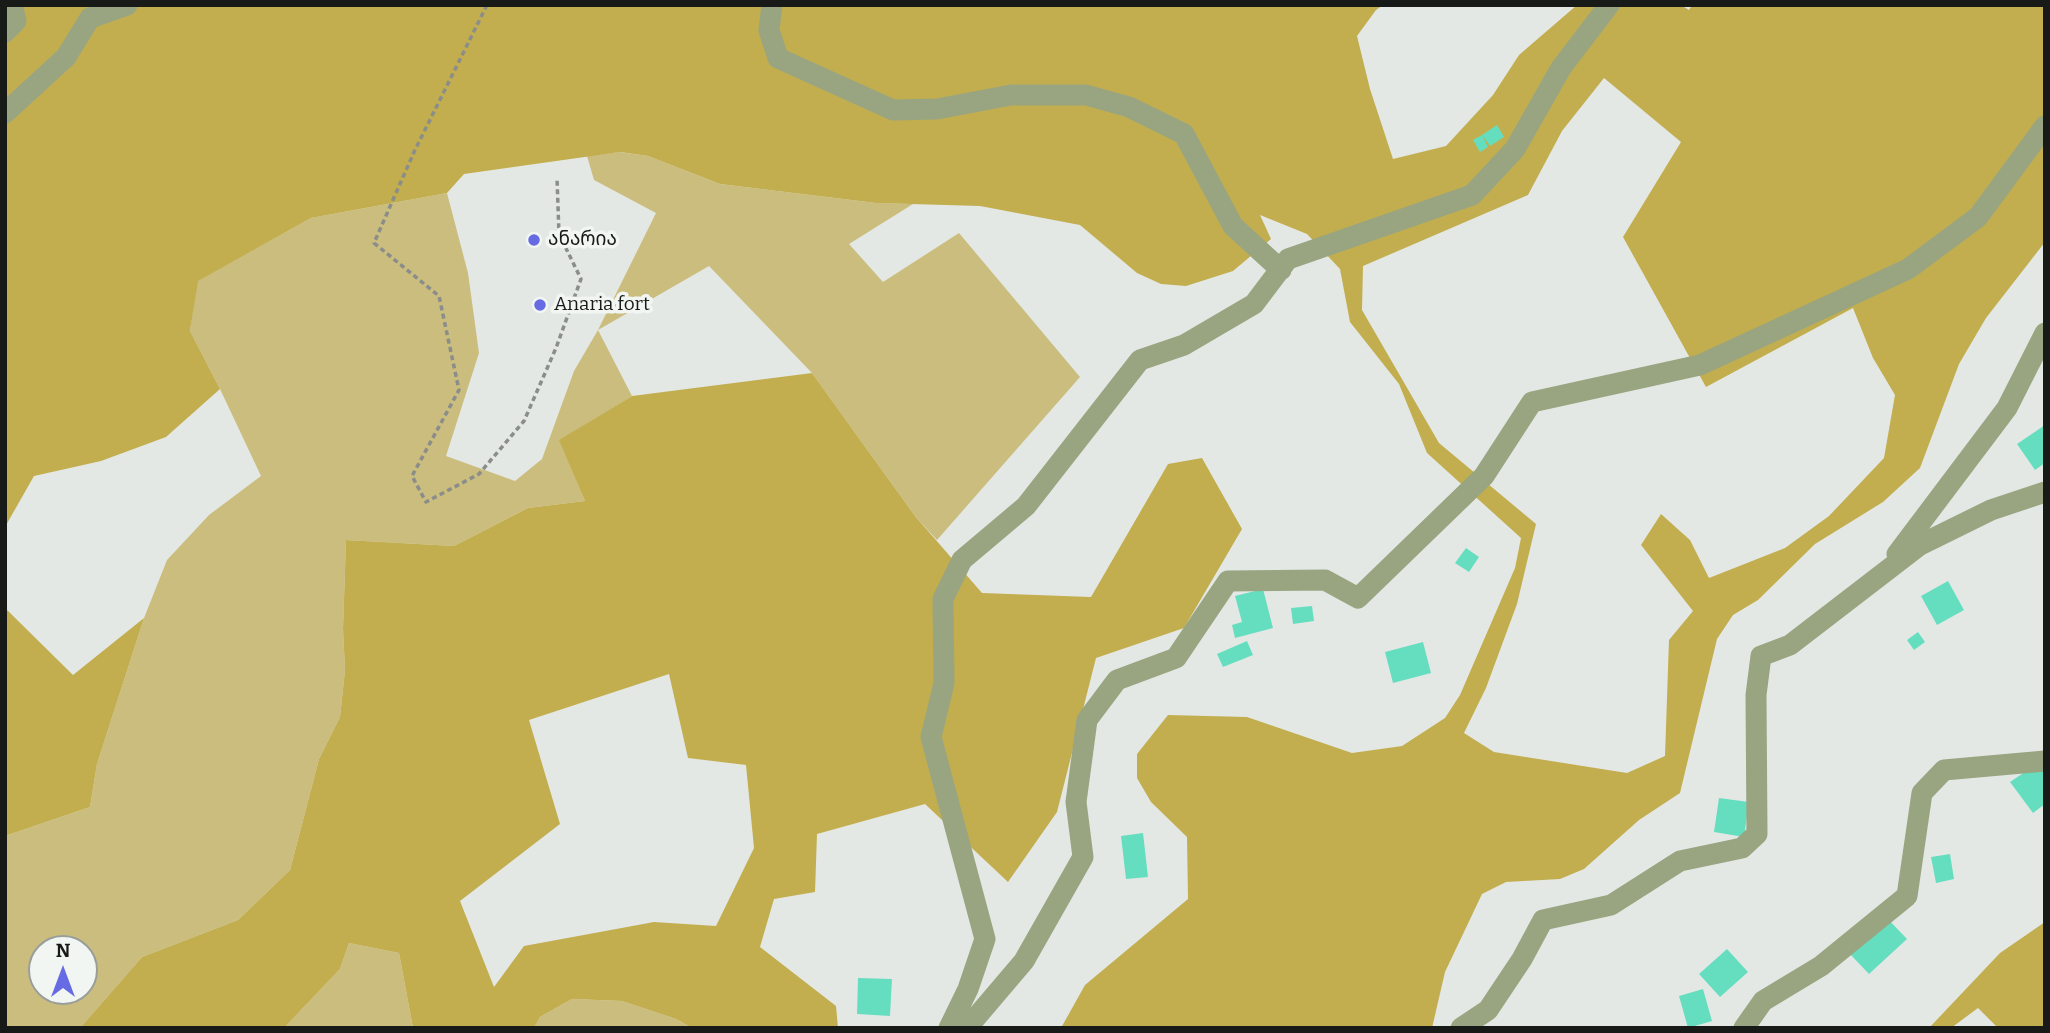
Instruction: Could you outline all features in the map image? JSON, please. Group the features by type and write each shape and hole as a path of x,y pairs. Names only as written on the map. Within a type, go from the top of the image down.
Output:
{"street":[{"path":"5,32 16,21 13,8 8,5"},
{"path":"5,113 66,57 90,18 127,5"},
{"path":"772,5 769,30 778,58 893,110 937,109 1011,95 1086,95 1129,107 1184,134 1233,226 1281,270"},
{"path":"948,1028 968,989 985,939 931,737 944,683 943,599 962,560 1026,506 1140,360 1184,345 1254,304 1288,259 1472,194 1515,149 1561,68 1609,5"},
{"path":"967,1028 1024,961 1083,857 1076,802 1087,720 1117,680 1176,658 1228,581 1325,580 1358,598 1484,476 1532,402 1700,365 1908,269 1978,217 2045,126"},
{"path":"1882,574 2007,408 2045,333"},
{"path":"1461,1028 1488,1010 1522,959 1543,920 1611,905 1680,861 1742,848 1757,834 1756,695 1761,656 1790,645 1920,545 1991,510 2045,492"},
{"path":"1744,1028 1763,1001 1821,966 1907,896 1922,793 1944,770 2045,761"}],"path":[{"path":"487,5 414,152 374,243 439,296 459,390 412,476 426,502 479,474 524,421 556,348 581,279 559,234 557,178"}],"shaded area":[{"path":"5,5 1383,5 1376,10 1357,36 1370,89 1393,159 1446,146 1493,95 1519,55 1577,5 1681,5 1689,10 1692,5 2045,5 2045,242 1986,318 1959,364 1920,468 1883,502 1815,544 1758,600 1733,615 1717,639 1680,793 1639,820 1584,869 1560,879 1506,882 1482,894 1445,972 1432,1028 1061,1028 1085,985 1188,899 1187,837 1151,802 1137,778 1137,754 1168,715 1247,717 1352,753 1402,746 1445,718 1460,695 1515,568 1521,538 1427,453 1399,384 1350,322 1340,269 1307,234 1260,215 1271,239 1233,271 1186,286 1161,284 1137,273 1080,225 980,206 876,203 720,184 648,156 620,152 464,174 447,193 311,218 198,281 190,331 220,389 166,437 101,461 34,476 5,527","holes":["1604,78 1681,142 1623,237 1706,387 1853,308 1873,358 1895,395 1884,458 1829,516 1785,548 1709,578 1690,540 1661,514 1641,545 1693,611 1669,640 1665,756 1627,773 1494,752 1464,733 1486,688 1517,604 1536,524 1439,443 1362,310 1363,266 1528,195 1562,131"]},
{"path":"619,152 648,156 720,184 876,203 913,204 849,244 883,282 959,233 1080,377 937,540 915,516 812,373 709,266 598,330 656,213 594,180 587,156"},
{"path":"447,193 468,273 479,353 446,456 515,481 542,459 574,371 598,330 632,396 560,440 585,501 528,508 454,546 346,540 343,629 345,670 340,717 319,759 290,870 238,920 142,957 80,1028 5,1028 5,836 90,807 97,764 144,618 167,560 209,515 261,476 190,331 197,281 311,218"},
{"path":"812,373 915,516 982,593 1091,597 1168,464 1202,458 1242,529 1184,628 1096,658 1057,812 1008,882 925,804 817,834 815,892 774,899 760,947 836,1006 838,1028 692,1028 676,1019 622,1001 572,999 540,1017 534,1028 413,1028 399,953 349,943 340,969 284,1028 80,1028 142,957 238,920 290,870 319,759 340,717 345,670 343,629 346,540 454,546 528,508 585,501 559,440 632,396","holes":["669,674 688,758 746,765 754,848 716,926 654,922 524,946 494,987 460,901 560,824 529,720"]},
{"path":"5,608 73,675 144,618 97,764 90,807 5,836"},
{"path":"2045,922 2045,1028 1998,1028 1978,1008 1951,1028 1929,1028 2000,953"},
{"path":"349,943 399,953 413,1028 284,1028 340,969"},
{"path":"572,999 622,1001 676,1019 692,1028 534,1028 540,1017"}],"building":[{"path":"1497,125 1504,137 1490,146 1482,135"},
{"path":"1482,135 1488,147 1480,152 1473,140"},
{"path":"2045,425 2045,463 2035,470 2017,444"},
{"path":"1466,548 1479,557 1469,572 1455,563"},
{"path":"1948,581 1964,610 1937,625 1921,596"},
{"path":"1263,589 1273,628 1235,638 1232,625 1242,622 1235,596"},
{"path":"1312,606 1314,621 1293,624 1291,608"},
{"path":"1918,632 1925,642 1914,650 1907,640"},
{"path":"1247,641 1253,655 1223,667 1217,654"},
{"path":"1423,642 1431,673 1393,683 1385,652"},
{"path":"2038,763 2045,773 2045,804 2033,813 2010,782"},
{"path":"1719,798 1749,802 1744,837 1714,832"},
{"path":"1143,833 1148,877 1126,879 1121,836"},
{"path":"1950,854 1954,879 1936,883 1931,857"},
{"path":"1887,918 1907,939 1869,974 1849,953"},
{"path":"1727,949 1748,972 1720,997 1699,974"},
{"path":"858,978 892,979 890,1016 857,1014"},
{"path":"1703,989 1712,1021 1688,1028 1679,996"}],"place":[{"name":"ანარია","path":"534,240"},
{"name":"Anaria fort","path":"540,305"}]}
